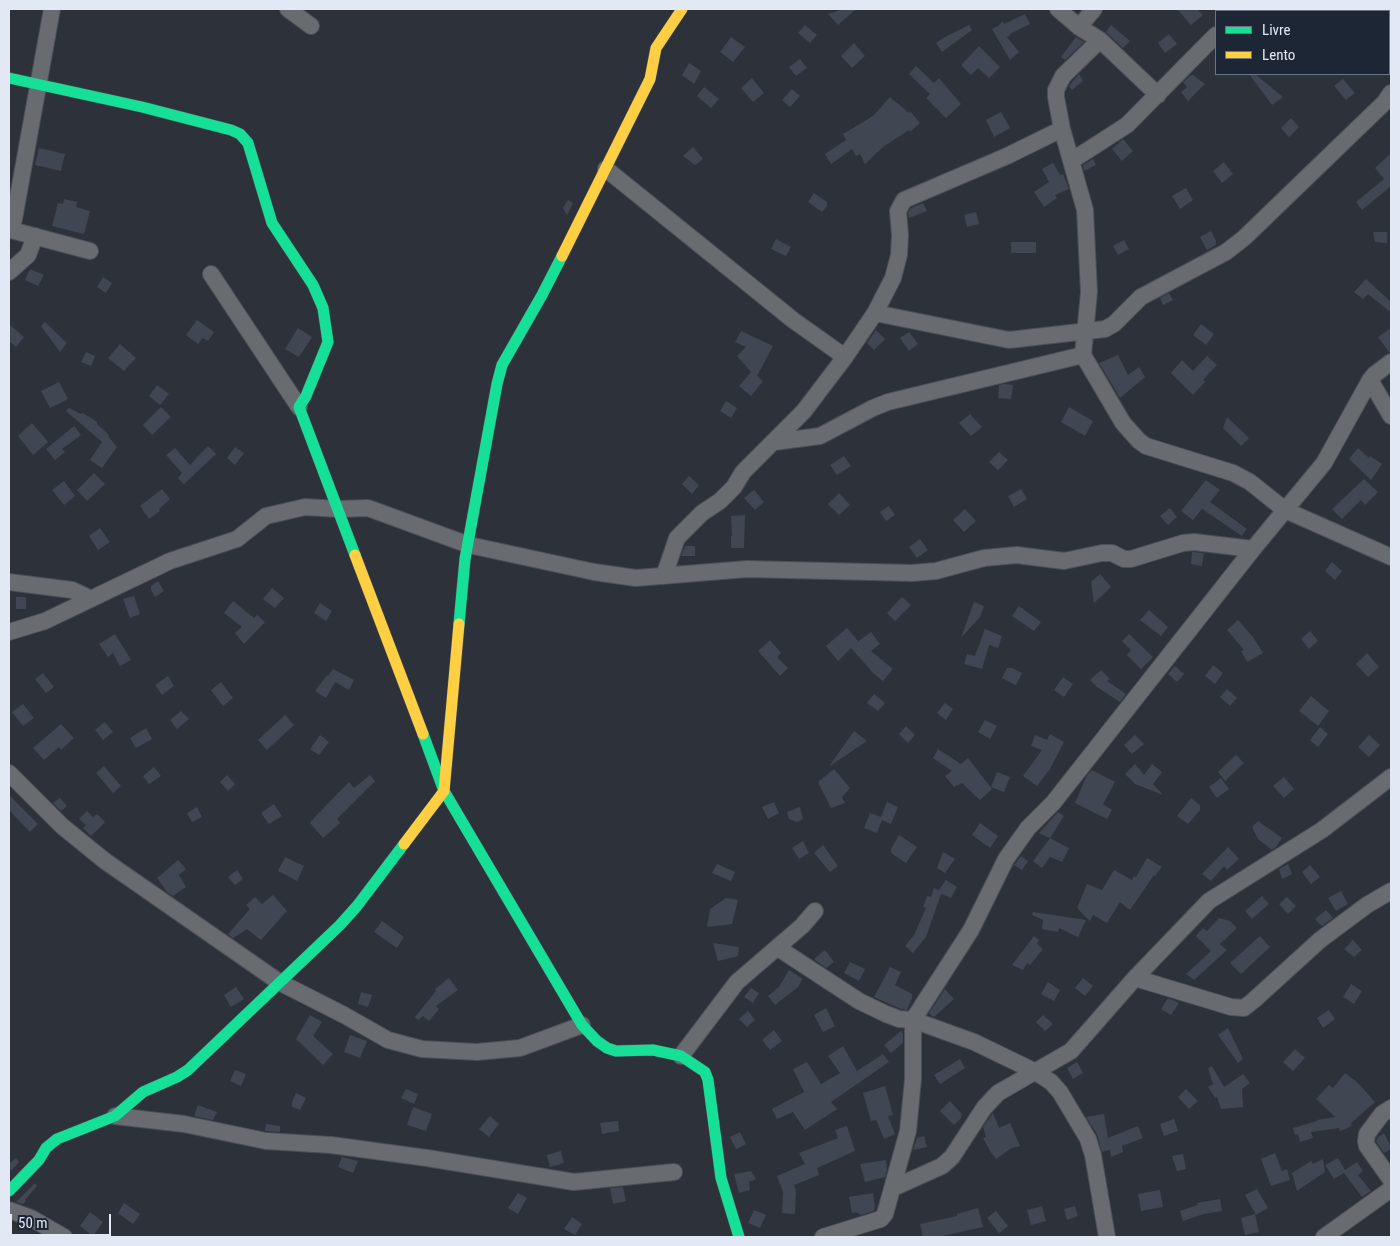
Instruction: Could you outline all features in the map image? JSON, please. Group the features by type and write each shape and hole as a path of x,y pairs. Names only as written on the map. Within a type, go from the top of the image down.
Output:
{"street":[{"path":"52,9 10,229 90,251"},
{"path":"288,9 311,26"},
{"path":"9,1191 39,1160 46,1148 57,1139 116,1116 143,1092 177,1078 188,1070 340,925 357,906 444,791 463,574 502,365 542,295 650,79 656,48 682,9"},
{"path":"1058,9 1079,27 1100,40 1158,95"},
{"path":"1079,27 1094,9"},
{"path":"1071,161 1118,132 1158,95 1215,36"},
{"path":"1100,40 1063,76 1059,83 1056,97 1062,129 1085,210 1089,283 1083,354 1123,424 1146,446 1233,472 1250,482 1285,510 1391,557"},
{"path":"9,78 142,107 240,134 248,144 272,223 313,284 325,316 328,333 326,348 306,396 298,407"},
{"path":"875,313 1010,340 1105,329 1114,324 1141,297 1226,252 1244,238 1385,102 1391,93"},
{"path":"664,576 677,538 702,513 720,501 734,487 743,472 804,411 845,357 875,313 893,278 899,249 898,211 904,200 1007,156 1062,129"},
{"path":"606,169 793,320 845,357"},
{"path":"9,272 28,254 35,236"},
{"path":"211,274 298,407 444,791 582,1025 597,1041 607,1048 616,1051 654,1050 681,1056 705,1072 708,1080 718,1166 739,1237"},
{"path":"774,442 820,436 888,402 1083,354"},
{"path":"823,1237 881,1220 886,1214 908,1131 913,1080 913,1020 971,930 1006,859 1028,828 1053,803 1253,550 1324,464 1370,380 1391,362"},
{"path":"1370,380 1391,416"},
{"path":"9,632 45,621 170,561 237,539 266,516 305,507 368,508 469,544 636,578 747,569 912,573 936,571 984,558 1017,555 1064,561 1102,553 1112,553 1124,559 1131,559 1183,543 1194,542 1253,550"},
{"path":"9,582 72,590 91,599"},
{"path":"9,773 62,826 105,861 279,982 388,1040 422,1049 476,1052 520,1048 582,1025"},
{"path":"894,1188 942,1166 952,1157 984,1108 998,1093 1071,1051 1136,978 1209,901 1322,830 1391,777"},
{"path":"1136,978 1231,1007 1244,1008 1320,940 1368,905 1391,891"},
{"path":"681,1056 737,982 778,948 815,911"},
{"path":"778,948 859,1001 892,1016 913,1020 974,1042 1036,1072 1051,1082 1060,1092 1088,1139 1093,1155 1106,1237"},
{"path":"1391,1108 1382,1114 1367,1134 1366,1141 1391,1180"},
{"path":"116,1116 184,1124 266,1141 340,1146 574,1182 674,1172"},
{"path":"1324,1237 1391,1189"},
{"path":"9,1210 31,1218 64,1237"}],"building":[{"path":"844,9 856,9 838,25 828,14"},
{"path":"1177,9 1197,9 1203,15 1191,25"},
{"path":"1025,14 1030,24 1007,37 1019,52 1010,60 992,29 1003,21 1004,24"},
{"path":"805,25 817,35 810,43 798,33"},
{"path":"969,25 972,30 942,52 936,43"},
{"path":"1111,25 1130,41 1123,48 1106,32"},
{"path":"1169,34 1177,44 1165,53 1158,43"},
{"path":"731,37 745,47 733,62 720,52"},
{"path":"1076,37 1084,42 1065,60 1061,57"},
{"path":"854,43 865,56 852,68 841,56"},
{"path":"979,46 1000,67 989,78 978,68 971,75 961,65"},
{"path":"800,59 807,68 796,76 789,67"},
{"path":"689,63 701,71 694,84 682,75"},
{"path":"916,66 934,83 939,78 961,104 946,118 926,98 930,94 909,74"},
{"path":"1079,74 1083,81 1072,90 1069,86"},
{"path":"1193,75 1205,84 1188,101 1181,92 1187,87 1183,82"},
{"path":"1250,75 1256,75 1283,97 1272,105"},
{"path":"752,78 764,93 753,102 741,88"},
{"path":"1343,79 1355,93 1346,100 1334,86"},
{"path":"704,87 719,99 711,108 697,96"},
{"path":"792,89 800,96 790,107 782,100"},
{"path":"890,97 909,113 910,111 920,123 910,132 909,130 883,147 865,164 860,154 856,156 852,149 831,164 825,154 846,140 843,134 873,116"},
{"path":"1001,112 1010,128 994,137 986,120"},
{"path":"1291,118 1299,127 1289,137 1281,128"},
{"path":"1123,139 1133,151 1122,161 1112,149"},
{"path":"693,147 703,159 695,165 683,156"},
{"path":"39,148 65,154 61,171 35,165"},
{"path":"1391,153 1391,186 1362,210 1356,202 1384,179 1375,168"},
{"path":"1093,159 1096,165 1084,171 1083,165"},
{"path":"1224,162 1233,174 1222,183 1213,171"},
{"path":"1053,163 1060,175 1063,174 1069,189 1055,195 1057,198 1044,207 1034,192 1049,182 1042,169"},
{"path":"1186,188 1193,200 1180,209 1172,196"},
{"path":"814,193 827,202 827,206 822,212 808,202"},
{"path":"64,199 77,202 76,207 90,211 84,234 52,226 58,203 63,204"},
{"path":"568,200 573,203 567,215 563,208"},
{"path":"923,203 927,211 909,218 908,213 911,208"},
{"path":"976,212 979,224 967,227 964,215"},
{"path":"1211,231 1216,245 1207,250 1200,237"},
{"path":"1373,232 1387,232 1387,243 1375,242"},
{"path":"776,239 791,247 786,256 771,249"},
{"path":"1124,240 1129,249 1118,255 1113,246"},
{"path":"1011,242 1036,242 1036,253 1011,253"},
{"path":"30,269 44,275 38,286 25,280"},
{"path":"103,277 112,283 106,293 97,287"},
{"path":"1366,279 1391,302 1391,309 1389,311 1368,294 1363,299 1354,292"},
{"path":"1169,293 1173,300 1163,305 1160,298"},
{"path":"197,320 214,332 208,341 203,338 198,344 186,335"},
{"path":"45,322 67,343 60,352 41,326"},
{"path":"9,324 24,337 16,347 9,341"},
{"path":"1201,324 1214,334 1206,345 1193,335"},
{"path":"298,328 312,337 299,357 285,349"},
{"path":"1391,328 1391,352 1389,352 1378,337"},
{"path":"876,330 885,339 874,350 867,343"},
{"path":"741,331 773,346 757,376 763,381 751,396 739,386 751,372 737,356 746,347 735,342"},
{"path":"909,332 918,344 909,351 900,338"},
{"path":"120,344 136,358 124,371 108,358"},
{"path":"86,352 95,356 91,366 81,362"},
{"path":"1118,355 1128,375 1139,367 1145,377 1120,398 1099,363"},
{"path":"1207,356 1217,365 1203,380 1205,382 1193,395 1171,373 1182,360 1193,371"},
{"path":"59,382 68,399 50,408 41,391"},
{"path":"157,385 169,394 160,405 149,396"},
{"path":"999,385 1013,385 1011,399 998,398"},
{"path":"726,401 737,408 731,418 720,411"},
{"path":"161,407 171,417 152,435 143,425"},
{"path":"1069,407 1093,421 1085,436 1061,422"},
{"path":"69,408 81,414 83,413 97,422 117,447 102,468 90,460 102,442 66,411"},
{"path":"970,414 982,427 971,436 959,423"},
{"path":"1227,417 1249,438 1241,446 1223,428"},
{"path":"32,423 48,442 33,455 18,436"},
{"path":"74,426 81,435 62,449 65,452 55,460 46,449"},
{"path":"208,446 216,454 184,484 178,478 182,473 166,455 175,448 190,465"},
{"path":"235,447 244,453 235,465 227,458"},
{"path":"1358,448 1369,458 1370,456 1382,464 1371,480 1349,459"},
{"path":"999,452 1008,460 998,470 989,462"},
{"path":"844,456 851,466 837,475 830,465"},
{"path":"94,473 105,484 87,501 77,490"},
{"path":"689,476 699,485 692,494 682,484"},
{"path":"1364,479 1378,492 1365,505 1361,500 1342,519 1332,509"},
{"path":"1206,480 1220,490 1210,502 1247,529 1242,536 1202,509 1193,520 1181,511"},
{"path":"64,481 75,496 64,505 52,490"},
{"path":"162,489 170,499 159,509 160,511 149,519 140,506"},
{"path":"1021,489 1027,499 1014,507 1008,496"},
{"path":"754,490 764,502 755,510 744,498"},
{"path":"839,493 850,505 839,515 828,504"},
{"path":"889,506 895,515 886,521 880,512"},
{"path":"1170,508 1177,517 1168,525 1160,516"},
{"path":"965,509 976,521 964,532 953,520"},
{"path":"745,515 744,548 731,548 731,516"},
{"path":"100,528 110,542 98,550 89,536"},
{"path":"920,539 928,550 917,558 909,547"},
{"path":"685,546 695,546 695,556 681,556"},
{"path":"1192,552 1204,553 1202,566 1191,564"},
{"path":"1332,562 1342,571 1335,580 1325,571"},
{"path":"1100,574 1111,587 1094,603 1091,582"},
{"path":"158,581 164,591 155,597 151,586"},
{"path":"272,588 284,598 275,608 263,599"},
{"path":"134,596 140,614 130,618 123,599"},
{"path":"16,597 26,597 26,609 16,609"},
{"path":"902,597 911,605 895,621 887,613"},
{"path":"233,601 254,618 257,615 265,622 244,644 235,633 242,627 224,613"},
{"path":"974,602 984,606 980,617 961,638"},
{"path":"320,603 332,611 326,621 314,613"},
{"path":"1019,606 1041,622 1034,631 1012,616"},
{"path":"1149,610 1168,627 1161,636 1140,620"},
{"path":"1238,620 1253,637 1263,653 1247,662 1241,651 1244,650 1227,630"},
{"path":"847,628 858,641 856,643 871,632 880,644 871,651 893,669 883,681 874,674 851,648 838,661 826,646"},
{"path":"985,629 1002,636 998,648 989,645 982,669 964,664 967,654 975,656"},
{"path":"1310,631 1318,641 1309,649 1301,639"},
{"path":"115,634 131,660 120,666 113,653 108,657 99,644"},
{"path":"1129,634 1153,657 1141,669 1127,655 1131,650 1122,641"},
{"path":"770,640 781,653 777,657 788,668 780,676 758,651"},
{"path":"1367,653 1379,667 1368,677 1356,664"},
{"path":"1213,665 1223,673 1215,684 1205,676"},
{"path":"1175,666 1184,674 1177,682 1168,674"},
{"path":"1007,668 1012,668 1022,673 1016,685 1002,678"},
{"path":"333,669 354,680 349,690 335,682 326,698 315,691"},
{"path":"1101,670 1110,679 1107,681 1126,694 1120,702 1097,687 1090,680"},
{"path":"43,673 54,687 46,693 35,679"},
{"path":"168,676 174,686 162,695 155,685"},
{"path":"1063,677 1073,684 1064,697 1054,690"},
{"path":"221,682 233,698 223,706 211,690"},
{"path":"1227,689 1237,698 1230,706 1220,697"},
{"path":"874,694 885,703 878,711 867,703"},
{"path":"1311,696 1329,711 1318,726 1299,711"},
{"path":"945,703 953,709 946,720 937,713"},
{"path":"23,704 34,718 23,726 12,712"},
{"path":"181,711 189,719 177,729 170,720"},
{"path":"285,715 294,725 267,750 258,740"},
{"path":"985,720 997,726 990,739 978,732"},
{"path":"105,722 113,732 103,740 95,730"},
{"path":"61,724 74,738 61,750 59,747 44,760 33,748"},
{"path":"906,726 915,735 908,743 899,734"},
{"path":"1320,727 1328,734 1318,747 1310,740"},
{"path":"146,728 152,739 136,748 130,738"},
{"path":"854,731 867,741 830,766 830,765"},
{"path":"1050,734 1064,742 1050,769 1037,786 1023,776 1042,750 1031,746 1035,735 1047,740"},
{"path":"320,735 329,742 319,755 310,749"},
{"path":"1135,735 1144,744 1132,754 1124,745"},
{"path":"1369,735 1380,745 1369,757 1358,747"},
{"path":"938,749 961,764 968,758 992,789 980,800 962,783 954,787 945,776 952,771 933,758"},
{"path":"1236,755 1244,763 1225,781 1218,772"},
{"path":"1135,764 1144,775 1152,764 1162,772 1153,784 1163,795 1135,784 1125,774"},
{"path":"104,766 121,786 113,793 96,773"},
{"path":"154,767 161,776 149,784 143,776"},
{"path":"834,769 850,788 842,797 845,803 831,808 818,782"},
{"path":"1092,770 1115,782 1103,804 1112,810 1107,819 1075,803 1087,775"},
{"path":"997,772 1010,777 1004,792 991,787"},
{"path":"227,775 235,784 228,791 220,782"},
{"path":"370,775 375,781 337,819 340,823 323,838 310,823 311,821 349,782 354,788"},
{"path":"1284,777 1294,789 1284,798 1273,786"},
{"path":"1221,778 1229,789 1217,798 1209,787"},
{"path":"9,795 38,824 30,832 9,810"},
{"path":"60,798 67,806 61,811 53,803"},
{"path":"1191,798 1200,805 1200,810 1188,824 1177,816"},
{"path":"774,802 779,813 768,819 762,807"},
{"path":"887,802 898,807 891,824 882,820 877,833 864,828 870,813 881,817"},
{"path":"274,804 282,816 269,824 261,813"},
{"path":"197,807 202,817 192,822 187,813"},
{"path":"800,807 803,819 797,822 789,819 787,812"},
{"path":"87,811 93,817 97,814 105,822 91,836 83,828 86,825 79,819"},
{"path":"1058,812 1064,816 1050,838 1039,833"},
{"path":"1258,821 1282,838 1272,850 1258,839 1252,827"},
{"path":"980,823 998,836 990,848 972,835"},
{"path":"899,835 917,847 906,863 891,853 891,849"},
{"path":"1050,838 1069,848 1062,862 1050,857 1042,868 1033,861"},
{"path":"803,841 809,853 799,859 792,848"},
{"path":"823,845 838,866 830,872 814,853"},
{"path":"1228,847 1239,859 1227,870 1224,866 1211,881 1202,874"},
{"path":"943,852 955,859 945,873 937,868"},
{"path":"1021,856 1028,861 1022,870 1014,865"},
{"path":"285,857 304,866 297,881 278,871"},
{"path":"1147,858 1162,867 1154,875 1130,910 1120,902 1107,923 1093,915 1090,921 1077,908 1087,884 1102,890 1114,870 1132,880 1134,876 1136,877"},
{"path":"178,860 186,869 179,875 186,887 173,896 167,892 157,878"},
{"path":"717,864 735,872 731,881 712,873"},
{"path":"1288,864 1292,874 1282,879 1279,869"},
{"path":"1310,865 1320,877 1311,884 1302,872"},
{"path":"237,870 243,879 235,885 228,877"},
{"path":"946,880 957,887 951,898 941,894 926,937 913,953 905,946 914,935 926,908 923,907 927,896 931,897 934,888 939,890"},
{"path":"1341,891 1348,904 1336,911 1328,898"},
{"path":"273,895 287,911 261,940 247,929 233,938 228,934 250,909 246,905 255,897 262,904"},
{"path":"1262,896 1269,904 1252,919 1245,911"},
{"path":"1287,897 1296,906 1288,914 1279,904"},
{"path":"726,898 738,900 732,924 707,927 710,909"},
{"path":"1326,910 1333,918 1322,926 1315,919"},
{"path":"1033,912 1086,920 1078,937 1059,928 1058,932 1042,929 1043,920 1032,915"},
{"path":"1219,918 1230,921 1237,928 1220,944 1227,950 1194,980 1186,974 1211,951 1196,936 1203,928 1207,931"},
{"path":"382,921 404,937 397,948 374,932"},
{"path":"1034,936 1039,940 1037,944 1043,949 1030,965 1027,963 1023,970 1012,965"},
{"path":"1260,936 1270,947 1241,974 1230,963"},
{"path":"1353,940 1362,950 1354,957 1344,949"},
{"path":"713,943 739,947 738,956 718,961"},
{"path":"825,950 834,962 826,968 814,959"},
{"path":"850,962 865,969 859,981 844,973"},
{"path":"890,967 901,972 895,985 912,994 907,1010 874,997"},
{"path":"789,970 803,979 798,987 775,1005 768,996 779,987"},
{"path":"449,978 458,990 436,1006 439,1009 429,1021 423,1016 418,1020 415,1017 436,991 435,989"},
{"path":"1083,978 1093,986 1085,996 1075,988"},
{"path":"1048,982 1060,990 1054,1001 1041,994"},
{"path":"1351,984 1362,991 1354,1004 1343,997"},
{"path":"236,987 244,999 231,1007 224,995"},
{"path":"751,988 759,993 753,1003 744,997"},
{"path":"945,989 954,999 934,1017 929,1013"},
{"path":"361,992 372,995 368,1007 358,1004"},
{"path":"1168,998 1179,1003 1171,1015 1161,1009"},
{"path":"826,1008 835,1026 823,1032 814,1015"},
{"path":"1329,1010 1335,1019 1323,1028 1317,1018"},
{"path":"748,1011 755,1020 747,1027 739,1019"},
{"path":"310,1015 322,1022 313,1036 333,1054 323,1065 296,1039"},
{"path":"1043,1015 1053,1024 1045,1031 1036,1022"},
{"path":"1228,1028 1243,1059 1238,1063 1218,1035"},
{"path":"774,1030 782,1041 770,1050 762,1040"},
{"path":"901,1031 903,1043 891,1053 884,1045"},
{"path":"350,1035 367,1041 360,1058 344,1052"},
{"path":"843,1046 857,1071 883,1054 889,1062 831,1102 837,1109 805,1130 793,1112 777,1119 772,1109 804,1092 793,1069 807,1062 821,1084 840,1073 828,1056"},
{"path":"1295,1049 1305,1058 1293,1071 1283,1062"},
{"path":"960,1059 965,1068 940,1084 934,1075"},
{"path":"1077,1062 1083,1073 1073,1079 1067,1068"},
{"path":"1212,1066 1224,1087 1243,1074 1250,1083 1242,1089 1243,1107 1221,1109 1217,1097 1215,1098 1208,1087 1213,1084 1208,1068"},
{"path":"235,1070 246,1074 241,1086 230,1081"},
{"path":"1345,1073 1358,1083 1375,1102 1346,1129 1340,1131 1339,1128 1311,1132 1313,1138 1300,1142 1298,1134 1295,1135 1293,1128 1317,1120 1335,1117 1316,1099 1329,1085 1333,1088"},
{"path":"885,1086 893,1115 888,1116 895,1134 884,1139 876,1120 871,1121 863,1093"},
{"path":"406,1089 418,1094 414,1104 401,1098"},
{"path":"1186,1089 1198,1101 1189,1109 1178,1097"},
{"path":"296,1093 306,1098 300,1110 292,1107"},
{"path":"950,1101 962,1114 961,1118 954,1125 940,1111"},
{"path":"198,1105 217,1112 213,1120 194,1116"},
{"path":"413,1107 432,1114 426,1131 407,1125"},
{"path":"993,1113 999,1128 1010,1123 1020,1146 1010,1149 996,1159 983,1138 986,1137 983,1127"},
{"path":"1104,1114 1108,1138 1138,1126 1143,1138 1122,1146 1123,1152 1111,1157 1110,1150 1102,1152 1097,1134 1086,1117"},
{"path":"490,1116 499,1124 489,1137 479,1129"},
{"path":"1174,1119 1178,1131 1164,1136 1160,1124"},
{"path":"618,1121 619,1131 602,1134 600,1123"},
{"path":"266,1124 280,1126 280,1132 265,1131"},
{"path":"847,1126 855,1151 817,1168 819,1175 794,1185 796,1190 795,1214 782,1213 783,1192 777,1176 805,1164 799,1153 838,1138 835,1130"},
{"path":"740,1132 746,1144 736,1149 730,1137"},
{"path":"1384,1133 1391,1149 1384,1153 1376,1141"},
{"path":"924,1136 927,1147 913,1150 917,1138"},
{"path":"561,1151 564,1163 550,1167 547,1155"},
{"path":"1275,1153 1282,1171 1287,1169 1290,1180 1271,1186 1261,1159"},
{"path":"1183,1154 1186,1169 1177,1171 1172,1156"},
{"path":"342,1157 358,1161 353,1173 338,1167"},
{"path":"16,1158 19,1162 11,1171 9,1164"},
{"path":"1338,1158 1345,1170 1357,1162 1363,1171 1358,1175 1371,1191 1362,1197 1344,1173 1334,1179 1325,1165"},
{"path":"1323,1159 1325,1172 1297,1191 1292,1173 1311,1161 1313,1164"},
{"path":"886,1160 887,1170 885,1177 865,1182 860,1164"},
{"path":"751,1171 756,1179 749,1182 750,1190 739,1193 734,1174"},
{"path":"35,1183 37,1186 23,1204 16,1202"},
{"path":"623,1187 626,1201 613,1204 610,1188"},
{"path":"1257,1189 1268,1208 1256,1215 1245,1195"},
{"path":"1160,1190 1163,1207 1141,1211 1138,1194"},
{"path":"518,1193 527,1198 518,1214 508,1208"},
{"path":"873,1193 874,1211 861,1215 856,1212 852,1213 849,1197"},
{"path":"1220,1199 1222,1211 1204,1214 1183,1221 1180,1211 1198,1205 1197,1203"},
{"path":"124,1203 140,1214 133,1224 118,1213"},
{"path":"1042,1206 1046,1221 1031,1225 1027,1210"},
{"path":"1075,1206 1078,1216 1067,1220 1064,1209"},
{"path":"978,1208 983,1227 938,1237 923,1237 920,1224 957,1216 957,1214"},
{"path":"754,1210 766,1215 760,1228 748,1223"},
{"path":"996,1211 1008,1226 999,1233 987,1218"},
{"path":"90,1212 103,1222 93,1236 80,1226"},
{"path":"1255,1214 1259,1232 1245,1235 1241,1218"},
{"path":"572,1217 582,1224 575,1235 564,1229"}],"traffic: fast":[{"path":"9,78 142,107 231,130 240,134 248,143 272,223 313,285 323,308 328,342 306,396 299,407 355,555"},
{"path":"459,624 465,559 502,365 562,256"},
{"path":"423,734 444,791 582,1025 597,1041 607,1048 616,1051 653,1050 681,1056 705,1072 708,1080 721,1178 739,1237"},
{"path":"9,1191 39,1160 46,1148 57,1139 115,1116 143,1092 188,1070 340,925 357,906 404,844"}],"traffic: slow":[{"path":"562,256 650,79 656,48 682,9"},
{"path":"355,555 423,734"},
{"path":"404,844 444,791 459,624"}]}
